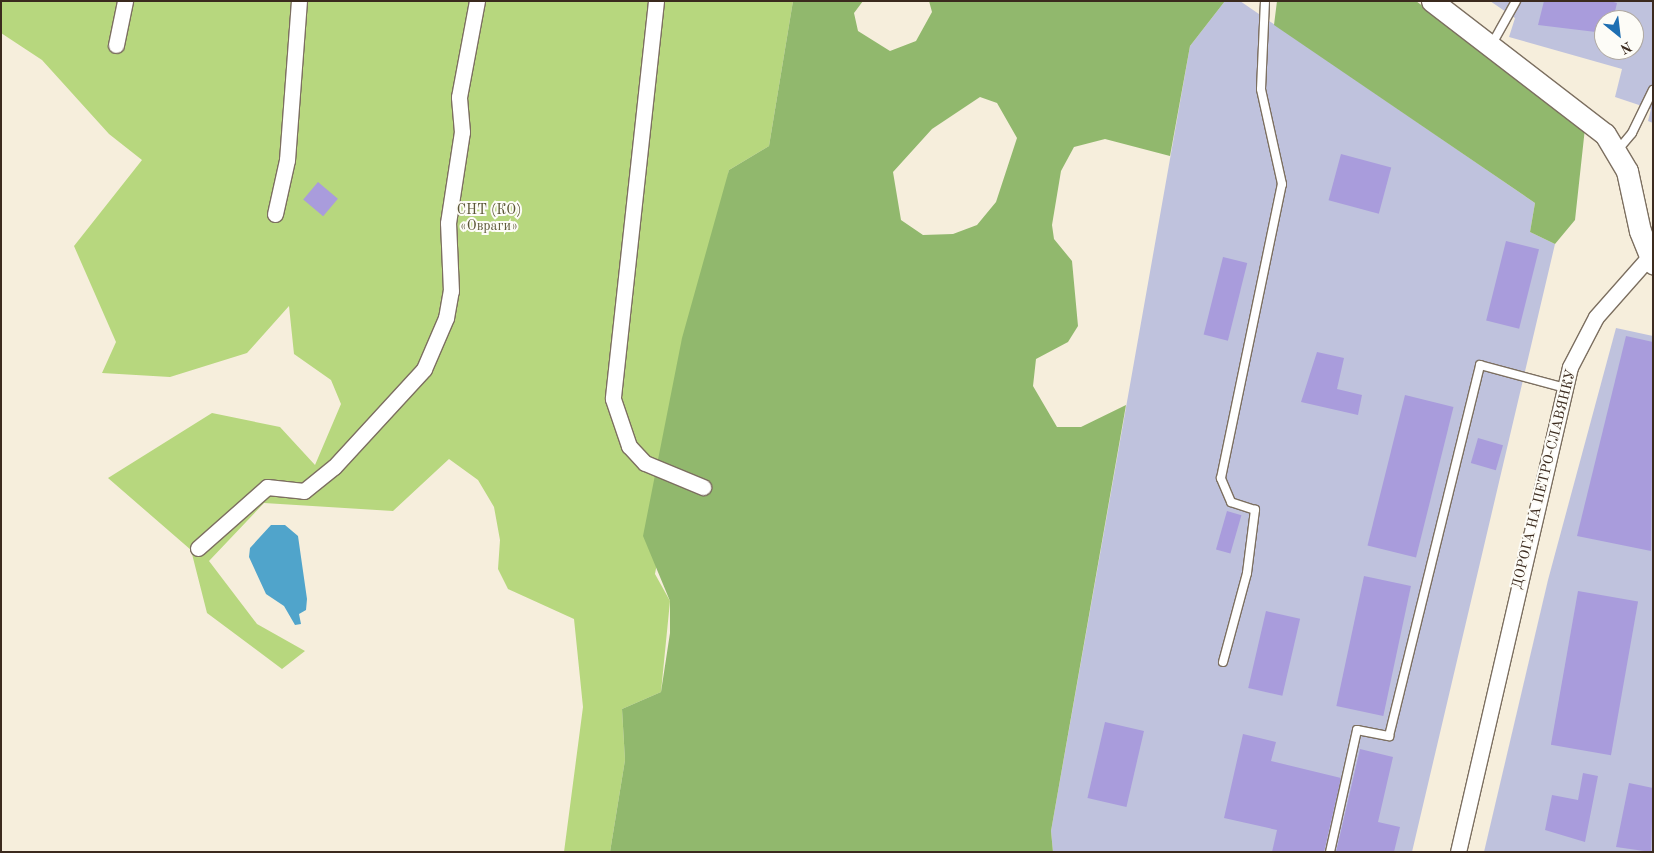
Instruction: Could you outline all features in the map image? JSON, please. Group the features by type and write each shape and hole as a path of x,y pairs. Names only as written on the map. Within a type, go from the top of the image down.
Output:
{"street":[{"path":"116,44 125,1"},
{"path":"275,214 287,160 299,1"},
{"path":"198,548 267,487 304,491 334,467 424,369 446,318 451,291 449,213 462,132 459,97 478,1"},
{"path":"656,1 613,399 628,446 645,463 703,487"},
{"name":"ДОРОГА НА ПЕТРО-СЛАВЯНКУ","path":"1432,1 1559,96 1598,128 1617,151 1633,191 1651,260 1596,317 1570,367 1458,852"}],"lane":[{"path":"1224,662 1247,573 1255,510 1230,502 1221,478 1282,184 1261,89 1265,1"},
{"path":"1491,46 1516,1"},
{"path":"1617,151 1632,133 1652,90"},
{"path":"1330,852 1357,730 1389,736 1480,365 1565,388"}],"shaded area":[{"path":"1225,1 1240,1 1535,203 1530,232 1555,244 1412,852 1053,852 1051,831 1190,46"},
{"path":"1490,1 1653,1 1653,123 1648,121 1651,109 1615,97 1622,69 1509,37 1515,18"},
{"path":"1616,328 1653,336 1653,852 1484,852 1548,580"}],"green space":[{"name":"СНТ (КО) «Овраги»","path":"1,1 793,1 769,146 729,170 655,574 670,601 661,692 622,709 625,760 610,852 564,852 583,707 574,619 508,589 498,569 500,540 494,507 478,480 449,459 393,511 264,503 209,561 257,624 305,651 282,669 207,613 191,550 108,478 212,413 280,427 315,465 341,404 331,380 294,354 289,306 247,353 170,377 102,373 116,342 74,246 142,160 109,134 42,60 1,33"},
{"path":"793,1 863,1 854,13 858,31 890,51 916,41 932,12 929,1 1225,1 1190,46 1170,156 1105,139 1074,147 1061,171 1052,225 1054,239 1072,261 1078,326 1068,342 1036,359 1033,386 1057,427 1081,427 1126,405 1051,831 1053,852 610,852 625,760 622,709 661,692 670,633 670,601 643,536 682,338 729,170 769,146","holes":["980,97 997,103 1017,138 996,202 977,225 953,234 923,235 901,220 893,172 932,129"]},
{"path":"1277,1 1416,1 1585,128 1575,220 1555,244 1530,232 1535,203 1274,25"}],"water":[{"path":"271,525 285,525 298,536 307,599 306,610 299,614 301,624 295,625 284,606 266,594 249,557 250,548"}],"building":[{"path":"1544,1 1610,1 1617,3 1615,10 1594,10 1594,32 1538,25"},
{"path":"1341,154 1391,167 1379,214 1329,200"},
{"path":"318,182 338,199 323,216 303,200"},
{"path":"1506,241 1539,249 1519,329 1486,321"},
{"path":"1223,257 1247,263 1228,341 1204,335"},
{"path":"1626,336 1653,342 1651,551 1577,536"},
{"path":"1317,352 1344,358 1337,389 1362,395 1358,415 1301,402"},
{"path":"1405,395 1454,407 1416,557 1368,545"},
{"path":"1478,438 1503,445 1496,470 1471,463"},
{"path":"1227,511 1241,515 1230,554 1216,549"},
{"path":"1364,576 1411,586 1383,716 1336,706"},
{"path":"1578,591 1638,602 1611,755 1551,745"},
{"path":"1266,611 1300,619 1282,696 1248,688"},
{"path":"1105,722 1144,731 1126,807 1087,798"},
{"path":"1243,734 1276,742 1271,761 1341,778 1324,852 1272,852 1277,830 1224,818"},
{"path":"1360,749 1393,757 1378,822 1400,827 1394,852 1336,852"},
{"path":"1583,773 1598,776 1585,842 1545,830 1552,795 1578,800"},
{"path":"1629,783 1653,788 1651,852 1616,847"}]}
